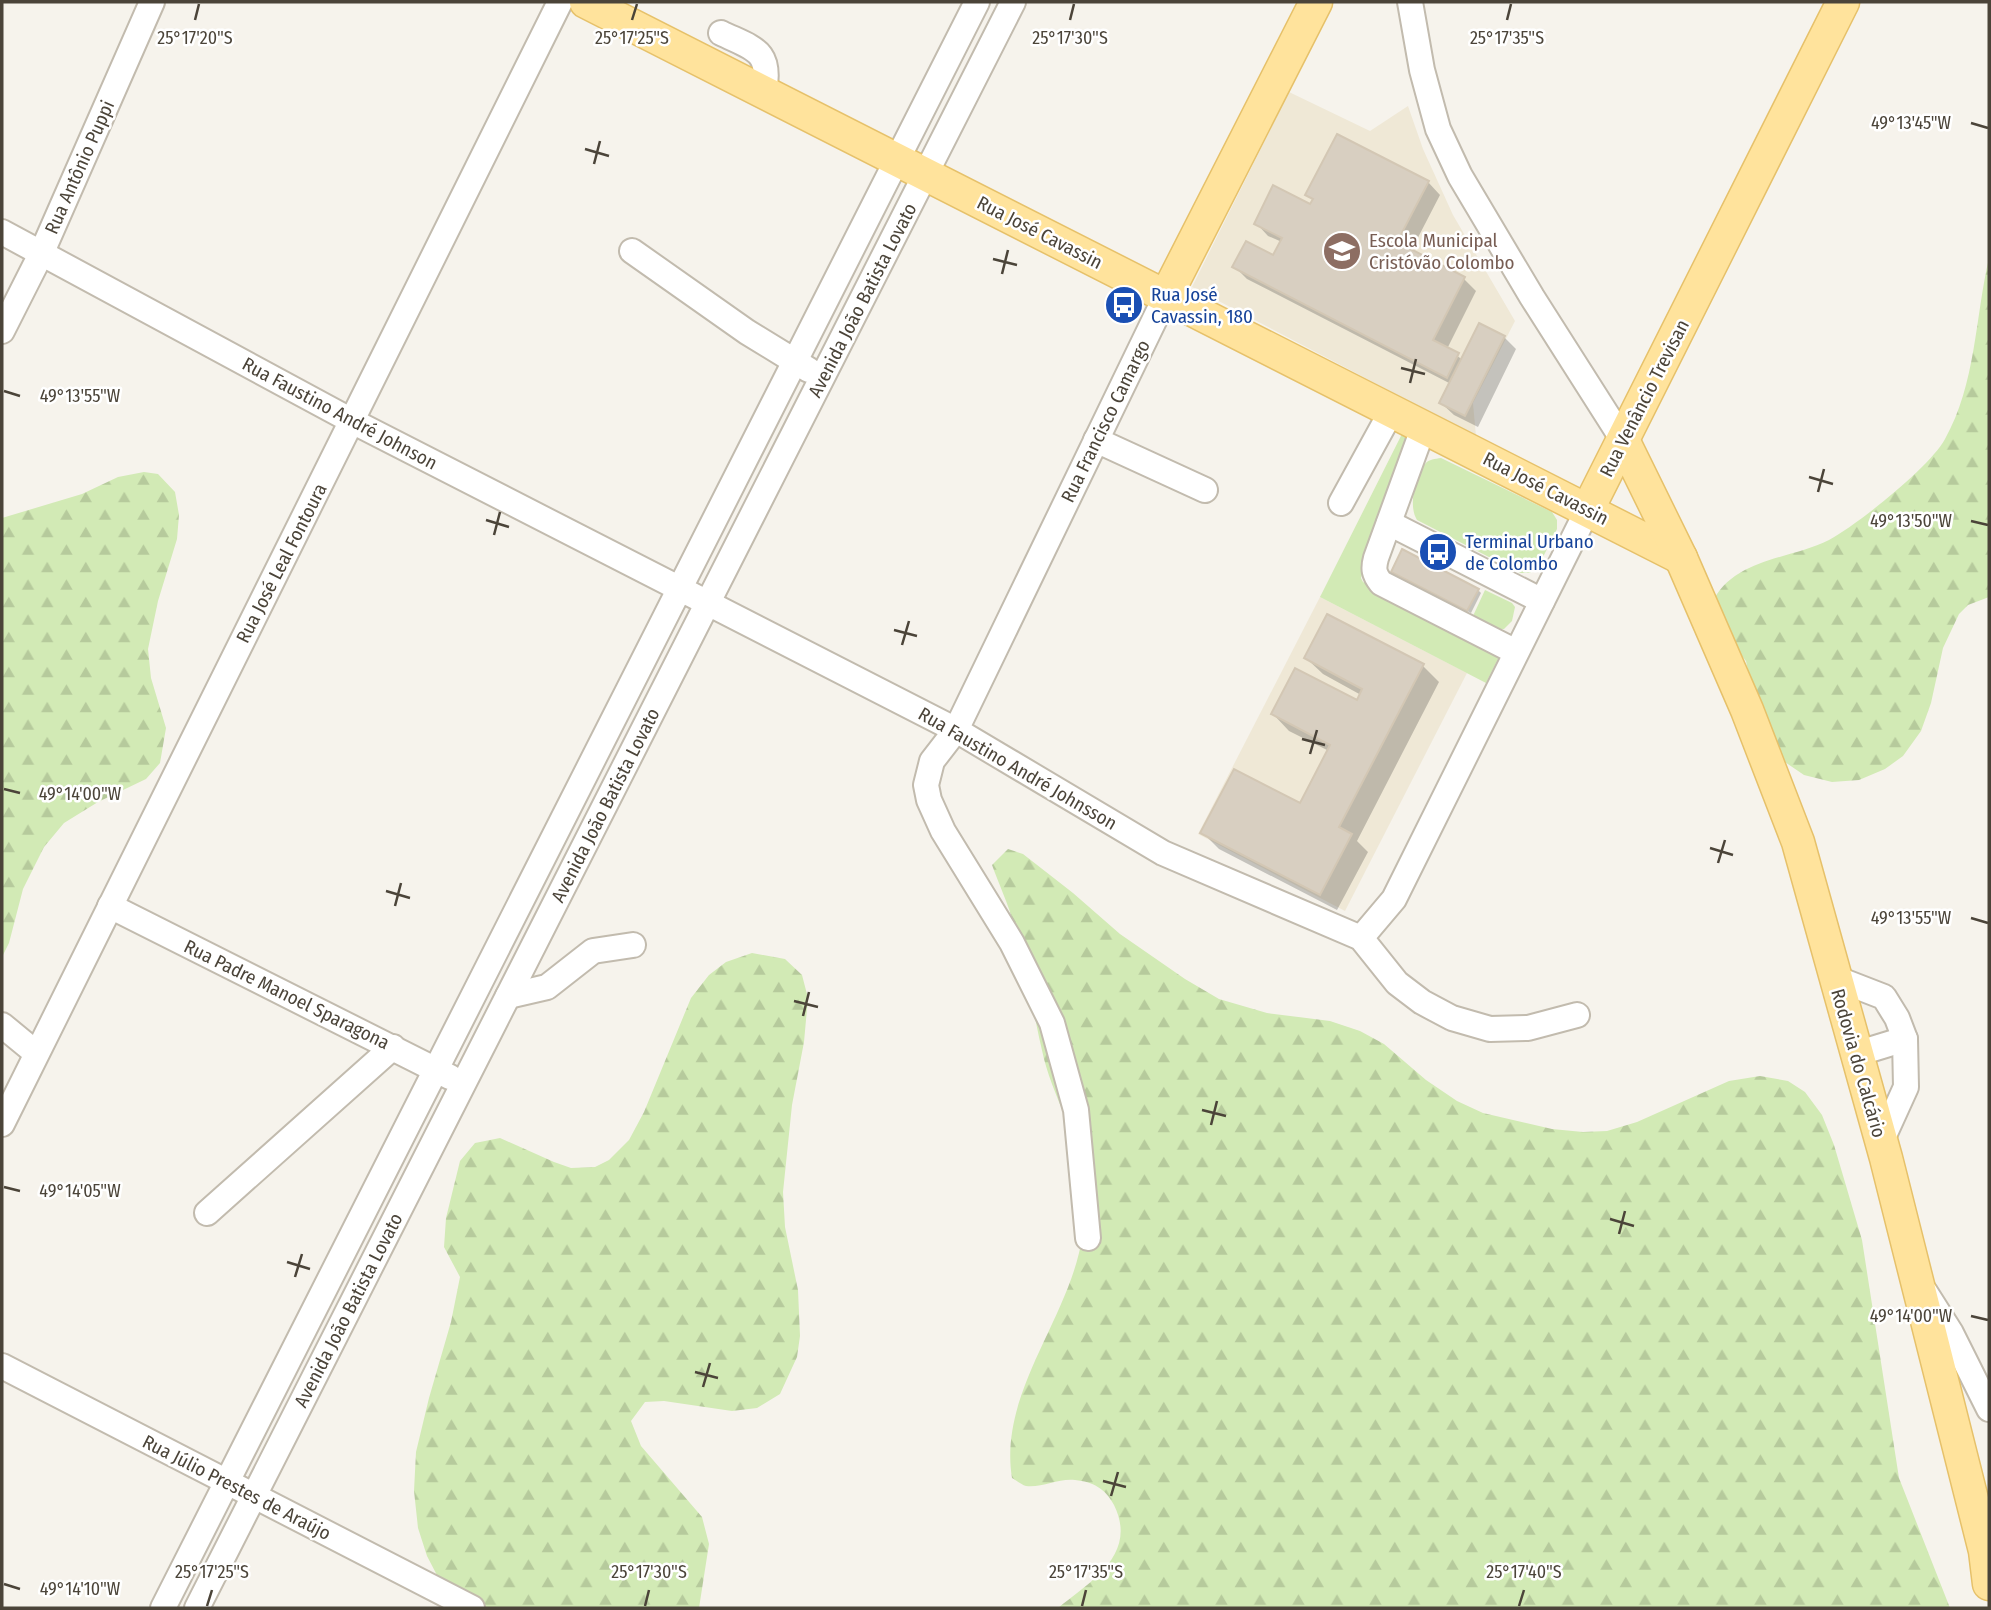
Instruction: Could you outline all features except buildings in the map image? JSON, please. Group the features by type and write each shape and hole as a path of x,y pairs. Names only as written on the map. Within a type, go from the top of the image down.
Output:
{"main road":[{"name":"Rua José Cavassin","path":"586,2 1681,558"},
{"name":"Rua Francisco Camargo","path":"1166,296 1316,2"},
{"name":"Rua Venâncio Trevisan","path":"1588,509 1843,2"},
{"name":"Rodovia do Calcário","path":"1623,440 1681,558 1747,710 1798,842 1881,1142 1985,1551 1989,1584"}],"street":[{"name":"Rua Antônio Puppi","path":"2,331 42,252 152,2"},
{"name":"Rua José Leal Fontoura","path":"2,1124 560,2"},
{"name":"Avenida João Batista Lovato","path":"163,1608 977,2"},
{"name":"Avenida João Batista Lovato","path":"197,1608 1013,2"},
{"path":"1410,2 1422,70 1438,129 1460,176 1532,297 1623,440"},
{"path":"721,33 757,50 768,71 764,92"},
{"name":"Rua Faustino André Johnson","path":"2,232 352,421 680,589"},
{"path":"853,246 882,260"},
{"path":"632,251 796,363 823,378"},
{"name":"Rua Francisco Camargo","path":"1088,1238 1076,1110 1052,1023 1012,943 943,831 929,800 926,785 932,761 956,730 1166,296"},
{"path":"1341,503 1392,410"},
{"path":"1424,426 1374,569 1381,583 1516,652"},
{"path":"1096,440 1205,490"},
{"name":"Rua Venâncio Trevisan","path":"1361,938 1394,899 1588,509"},
{"path":"1388,523 1542,601"},
{"name":"Rua Faustino André Johnsson","path":"680,589 956,730 1163,853 1361,938"},
{"name":"Rua Padre Manoel Sparagona","path":"110,906 464,1083"},
{"path":"1361,938 1396,983 1422,1002 1452,1018 1490,1030 1528,1028 1577,1015"},
{"path":"508,996 547,987 593,951 633,945"},
{"path":"1835,978 1884,997 1897,1017 1905,1040 1906,1087 1881,1142"},
{"path":"2,1025 36,1053"},
{"path":"1857,1054 1905,1040"},
{"path":"207,1213 393,1047"},
{"path":"1867,1090 1906,1087"},
{"path":"1915,1277 1951,1333 1989,1409"},
{"name":"Rua Júlio Prestes de Araújo","path":"2,1366 472,1608"}],"shaded area":[{"name":"Escola Municipal Cristóvão Colombo","path":"1289,92 1370,131 1408,106 1423,149 1453,215 1515,321 1473,403 1476,436 1192,287"},
{"path":"1320,597 1467,673 1345,911 1198,834"}],"green space":[{"path":"1989,258 1989,597 1968,605 1959,614 1943,648 1931,703 1921,731 1903,756 1885,769 1859,780 1832,782 1804,775 1779,758 1754,700 1746,661 1725,635 1711,605 1720,590 1747,569 1813,547 1841,533 1892,494 1937,451 1955,418 1963,396"},
{"path":"1405,428 1408,430 1361,578 1363,582 1501,653 1486,683 1320,597"},
{"path":"1441,458 1552,512 1557,520 1557,529 1538,567 1530,573 1520,573 1417,520 1413,500 1418,476 1427,462"},
{"path":"144,472 158,474 175,492 179,515 177,539 158,601 148,649 151,678 166,728 160,763 146,779 98,802 64,823 44,847 23,889 9,943 2,957 2,518 82,494 118,477"},
{"path":"1485,590 1515,607 1512,621 1504,629 1473,616"},
{"path":"1008,849 1023,854 1120,934 1219,999 1267,1013 1330,1021 1360,1031 1384,1044 1426,1080 1457,1101 1483,1113 1552,1129 1607,1131 1637,1122 1729,1081 1760,1076 1788,1081 1805,1092 1822,1115 1834,1145 1862,1240 1899,1478 1950,1608 1058,1608 1108,1565 1120,1538 1120,1522 1110,1499 1093,1484 1063,1480 1026,1486 1012,1478 1010,1448 1014,1420 1023,1391 1070,1281 1082,1240 1087,1200 1086,1183 1077,1148 1044,1059 1014,924 992,865"},
{"path":"752,953 785,959 802,975 808,998 804,1042 792,1105 783,1192 785,1227 798,1290 800,1336 797,1357 780,1394 757,1408 732,1411 664,1401 645,1402 631,1421 641,1446 702,1517 709,1544 699,1608 458,1608 427,1556 418,1528 414,1491 416,1452 451,1322 460,1277 444,1247 446,1218 460,1161 475,1143 500,1138 571,1168 595,1167 609,1160 629,1140 644,1112 691,998 709,975 726,962"}],"place":[{"name":"Escola Municipal Cristóvão Colombo","path":"1342,251"},
{"name":"Rua José Cavassin, 180","path":"1124,305"},
{"name":"Terminal Urbano de Colombo","path":"1438,552"}]}
